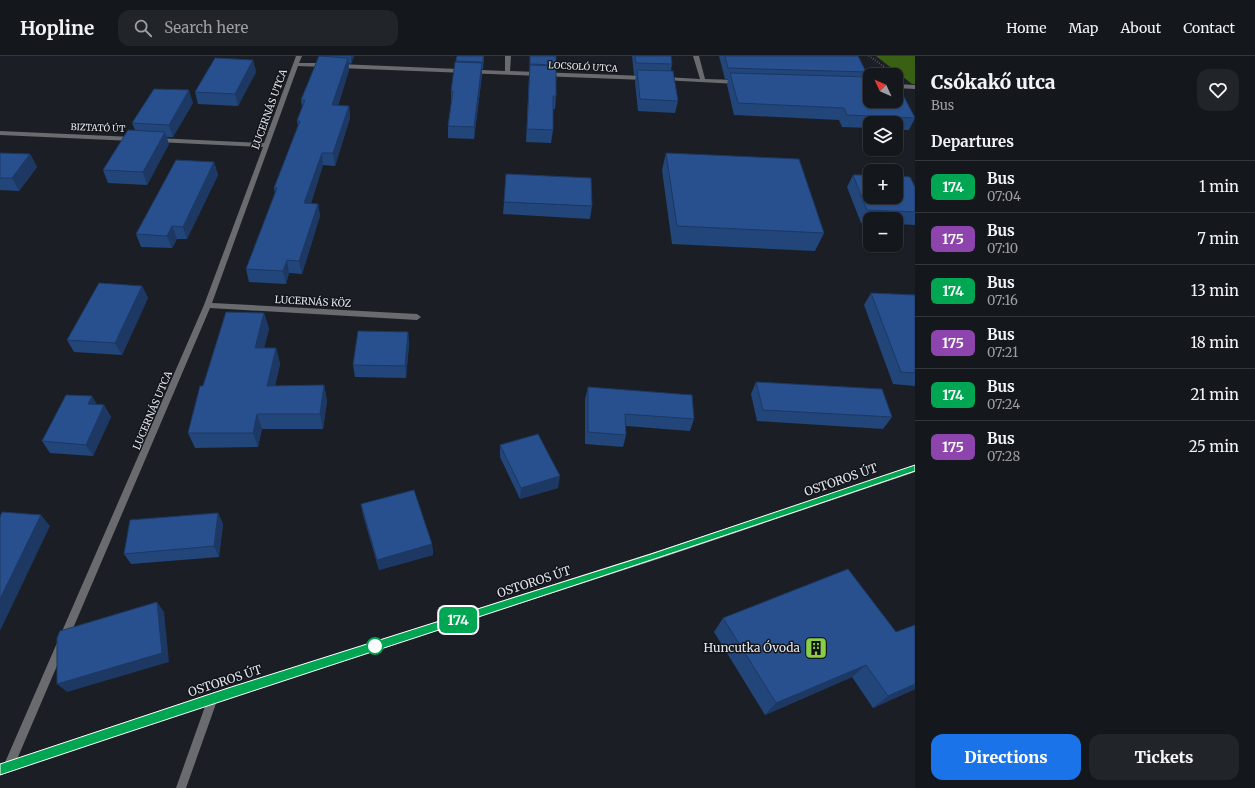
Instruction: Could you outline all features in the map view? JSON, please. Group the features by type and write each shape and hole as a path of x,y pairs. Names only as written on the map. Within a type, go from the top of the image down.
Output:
{"main road":[{"name":"OSTOROS ÚT","path":"4,768 213,698 654,556 915,469"}],"street":[{"path":"507,72 508,56"},
{"path":"696,56 703,81"},
{"path":"298,60 328,65"},
{"name":"LUCERNÁS UTCA","path":"4,768 208,305 298,60"},
{"name":"LOCSOLÓ UTCA","path":"335,66 648,78"},
{"path":"656,79 743,82"},
{"path":"903,86 915,87"},
{"name":"BIZTATÓ ÚT","path":"0,133 141,139"},
{"path":"149,140 267,145"},
{"name":"LUCERNÁS KÖZ","path":"208,305 417,317"},
{"path":"181,788 213,698"}],"path":[{"path":"869,56 885,68"}],"green space":[{"path":"876,56 915,56 915,84 912,84 903,77 903,68 891,68"}],"building":[{"path":"319,56 348,58 332,105 349,106 333,153 322,153 304,203 318,204 299,261 287,260 283,271 246,269 277,188 274,188 300,121 297,121 305,100 301,100"},
{"path":"457,56 483,56 483,62 456,61"},
{"path":"530,56 556,56 556,65 530,64"},
{"path":"635,56 671,56 672,64 636,63"},
{"path":"725,56 858,56 864,68 863,72 728,68"},
{"path":"215,58 253,60 235,94 195,92"},
{"path":"455,62 482,63 474,127 448,126"},
{"path":"530,65 556,66 556,96 553,96 553,130 527,129"},
{"path":"637,70 673,71 678,101 640,99"},
{"path":"730,73 863,77 863,108 903,108 903,95 915,118 903,117 903,116 847,115 844,108 738,103"},
{"path":"154,89 189,90 169,125 132,123"},
{"path":"128,130 165,132 143,172 103,170"},
{"path":"0,153 30,154 12,178 0,178"},
{"path":"666,153 799,159 824,233 677,226"},
{"path":"176,160 214,162 183,227 172,226 167,236 136,234"},
{"path":"506,174 591,178 592,206 504,202"},
{"path":"853,175 863,175 863,200"},
{"path":"903,176 910,177 915,187 915,212 867,210 865,204 903,204"},
{"path":"99,283 142,286 115,343 67,340"},
{"path":"871,293 915,295 915,373 901,372"},
{"path":"226,312 264,313 255,348 276,348 267,386 324,385 320,414 257,414 253,433 188,433 200,386 203,386"},
{"path":"358,331 408,332 405,366 353,365"},
{"path":"756,382 882,389 892,417 763,410"},
{"path":"588,387 692,395 694,419 625,414 626,435 588,432"},
{"path":"66,395 92,396 88,404 104,405 86,445 42,441"},
{"path":"538,434 560,476 521,488 500,445"},
{"path":"414,490 432,544 377,560 361,504"},
{"path":"2,512 41,515 0,599 0,517"},
{"path":"218,513 214,546 124,554 130,520"},
{"name":"Huncutka Óvoda","path":"848,569 896,632 915,625 915,684 888,696 866,665 776,703 723,618"},
{"path":"157,602 162,653 57,684 57,638 60,631"}],"bus line":[{"name":"174","path":"0,770 228,693 651,558 915,469"}],"place":[{"name":"Huncutka Óvoda","path":"816,648"}]}
